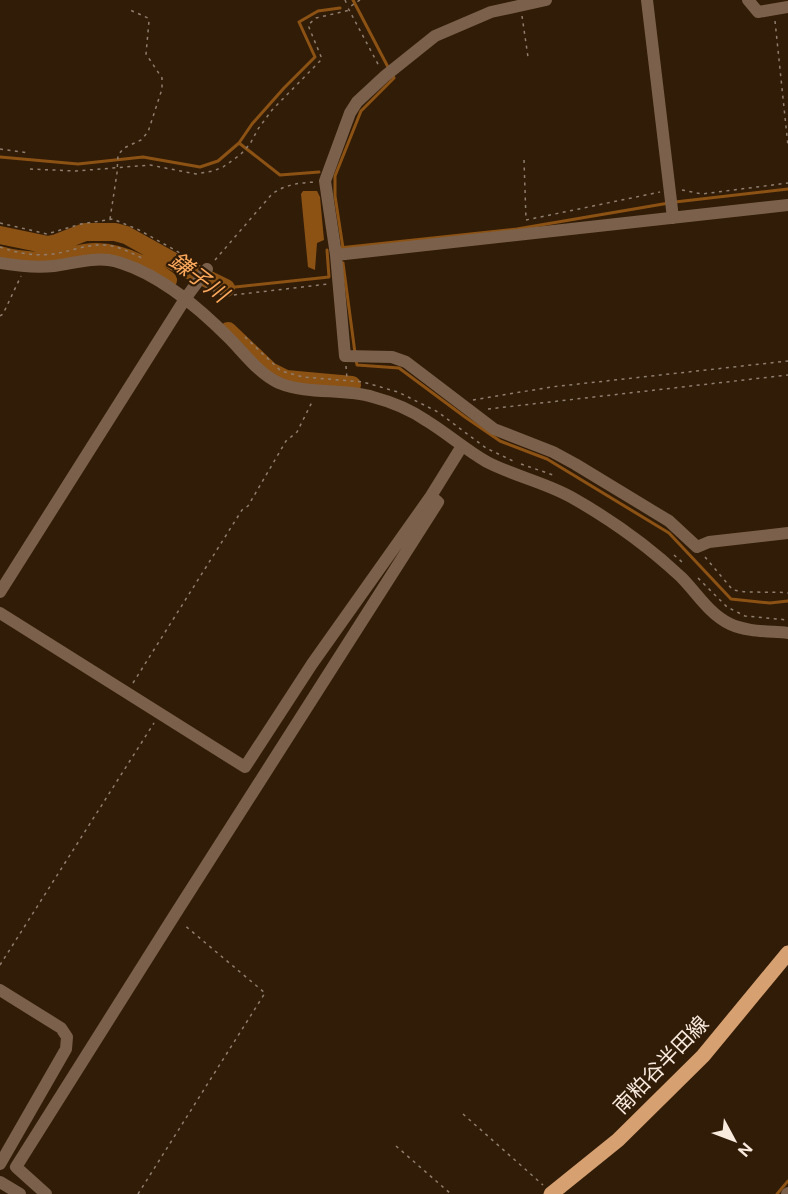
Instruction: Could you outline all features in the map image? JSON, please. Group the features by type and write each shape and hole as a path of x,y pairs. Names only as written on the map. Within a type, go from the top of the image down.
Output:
{"main road":[{"name":"南粕谷半田線","path":"551,1194 618,1140 703,1056 788,953"}],"street":[{"path":"546,0 491,12 435,36 385,76 357,102 350,113 325,181 336,255 345,356 392,357 406,362 500,432 554,452 576,464 669,521 697,547 709,542 788,533"},
{"path":"647,0 673,218"},
{"path":"748,0 758,12 788,7"},
{"path":"336,255 788,206"},
{"path":"0,263 25,267 110,259 124,263 153,277 185,299 213,322 266,375 279,383 293,387 372,396 406,409 428,421 462,446 513,474 571,496 630,535 651,550 682,579 714,614 730,624 750,630 788,633"},
{"path":"0,592 185,299 207,269"},
{"path":"0,613 245,767 312,664 431,496 462,446"},
{"path":"46,1194 16,1167 438,502 431,496"},
{"path":"0,990 61,1028 67,1037 66,1049 0,1164"},
{"path":"0,1182 20,1194"}],"path":[{"path":"345,0 366,45 385,76"},
{"path":"30,169 76,171 150,165 202,174 230,163 250,144 258,129 286,94 322,59 308,25 316,18 349,9 360,0"},
{"path":"521,6 528,57"},
{"path":"773,9 788,146"},
{"path":"110,220 120,151 141,140 148,132 163,83 146,54 148,18 130,10"},
{"path":"0,149 29,153"},
{"path":"524,160 527,234"},
{"path":"0,223 47,234 81,224 110,220 139,230 207,269 272,194 294,183 325,181"},
{"path":"526,220 676,189 702,194 788,183"},
{"path":"0,316 25,267"},
{"path":"197,283 225,296 339,282"},
{"path":"461,404 551,387 788,361"},
{"path":"479,417 489,408 578,400 788,375"},
{"path":"126,694 242,510 248,506 286,441 297,432 316,390"},
{"path":"697,547 737,592 788,593"},
{"path":"0,965 160,714"},
{"path":"138,1194 265,993 174,916"},
{"path":"463,1114 546,1187 551,1194"},
{"path":"396,1146 451,1194"}],"shaded area":[{"path":"303,191 317,191 320,197 324,240 317,243 315,270 308,267 301,194"}],"waterway":[{"path":"353,0 389,69"},
{"path":"239,143 252,124 315,57 299,22 318,11 340,8"},
{"path":"343,248 335,196 335,176 361,111 394,78 392,74"},
{"path":"0,157 78,164 143,157 200,167 218,161 239,143 280,175 319,172"},
{"path":"675,202 788,189"},
{"path":"339,248 517,229 669,203"},
{"name":"鎌子川","path":"0,235 48,245 85,232 115,232 126,235 226,288"},
{"path":"226,288 329,277 327,250"},
{"name":"鎌子川","path":"0,255 45,261 84,253 115,254 134,261 168,280"},
{"path":"343,263 355,353"},
{"name":"鎌子川","path":"228,331 270,371 286,379 352,385"},
{"path":"356,360 357,365 399,368 500,441 547,459 669,533 731,599 770,603 788,601"},
{"path":"777,1194 788,1181"}]}
